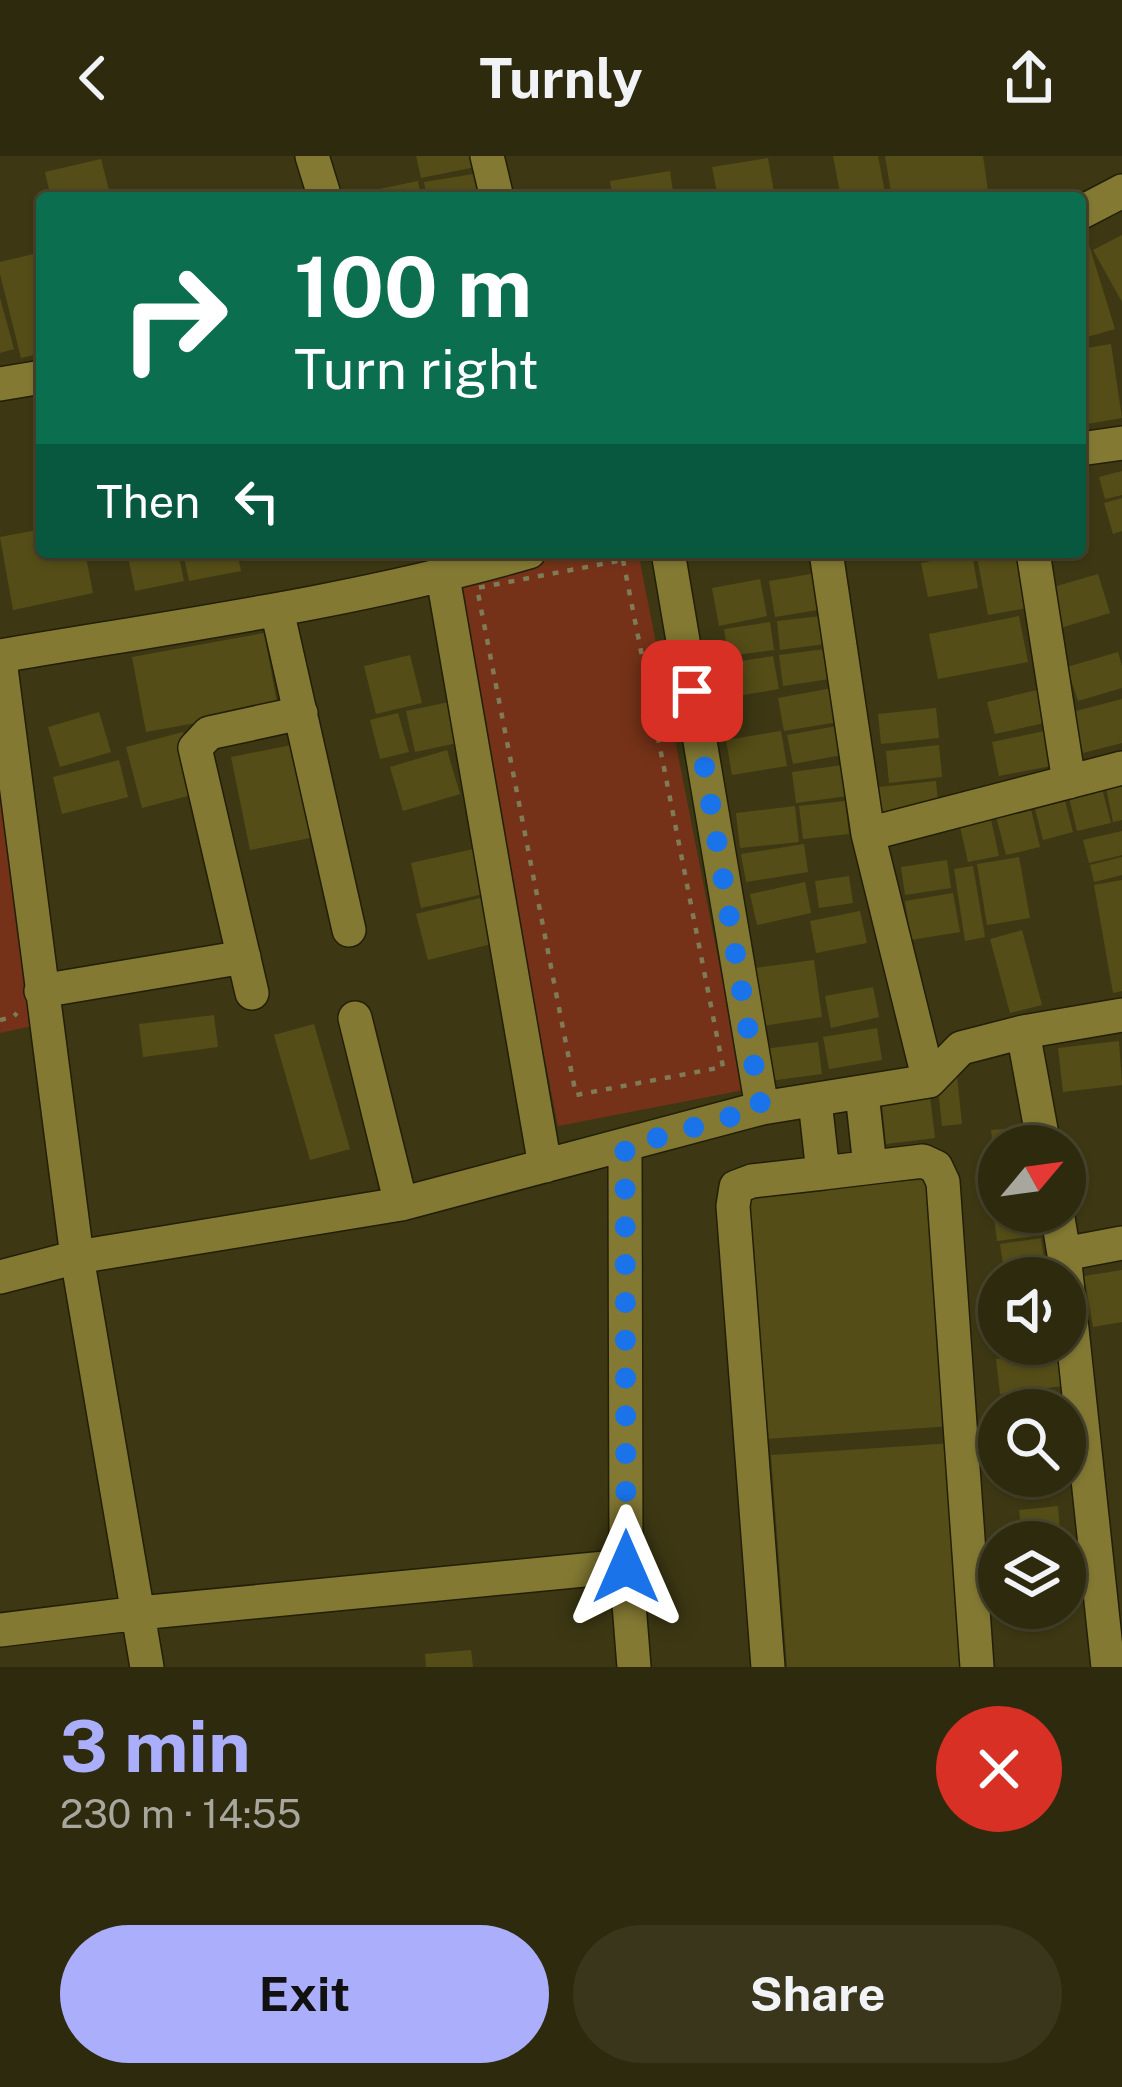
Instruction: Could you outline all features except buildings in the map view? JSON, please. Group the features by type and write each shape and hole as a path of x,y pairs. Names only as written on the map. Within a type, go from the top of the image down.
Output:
{"street":[{"path":"312,156 323,192"},
{"path":"488,156 495,192"},
{"path":"1086,209 1122,191"},
{"path":"0,384 36,378"},
{"path":"1086,448 1122,442"},
{"path":"669,558 761,1108"},
{"path":"827,558 868,834 929,1081"},
{"path":"1035,558 1069,782"},
{"path":"147,1667 77,1256 0,658 536,564"},
{"path":"443,577 545,1166"},
{"path":"277,610 350,930"},
{"path":"252,993 195,748 209,734 301,713"},
{"path":"868,834 1122,768"},
{"path":"41,991 244,957"},
{"path":"0,1276 77,1256 401,1204 761,1108 929,1081 961,1048 1023,1032 1122,1016"},
{"path":"355,1018 401,1204"},
{"path":"1023,1032 1040,1125"},
{"path":"862,1093 870,1168"},
{"path":"815,1101 824,1173"},
{"path":"625,1147 626,1567 634,1667"},
{"path":"769,1667 733,1206 736,1187 752,1181 923,1161 936,1167 944,1182 977,1667"},
{"path":"1060,1233 1108,1667"},
{"path":"1064,1254 1122,1244"},
{"path":"0,1630 140,1612 626,1567"}],"path":[{"path":"623,560 723,1067 577,1095 477,588 536,564 623,560"}],"shaded area":[{"path":"532,558 639,558 744,1090 558,1126 449,574"},
{"path":"0,743 37,1025 0,1033"}],"route":[{"path":"626,1567 625,1147 761,1108 692,691"}]}
